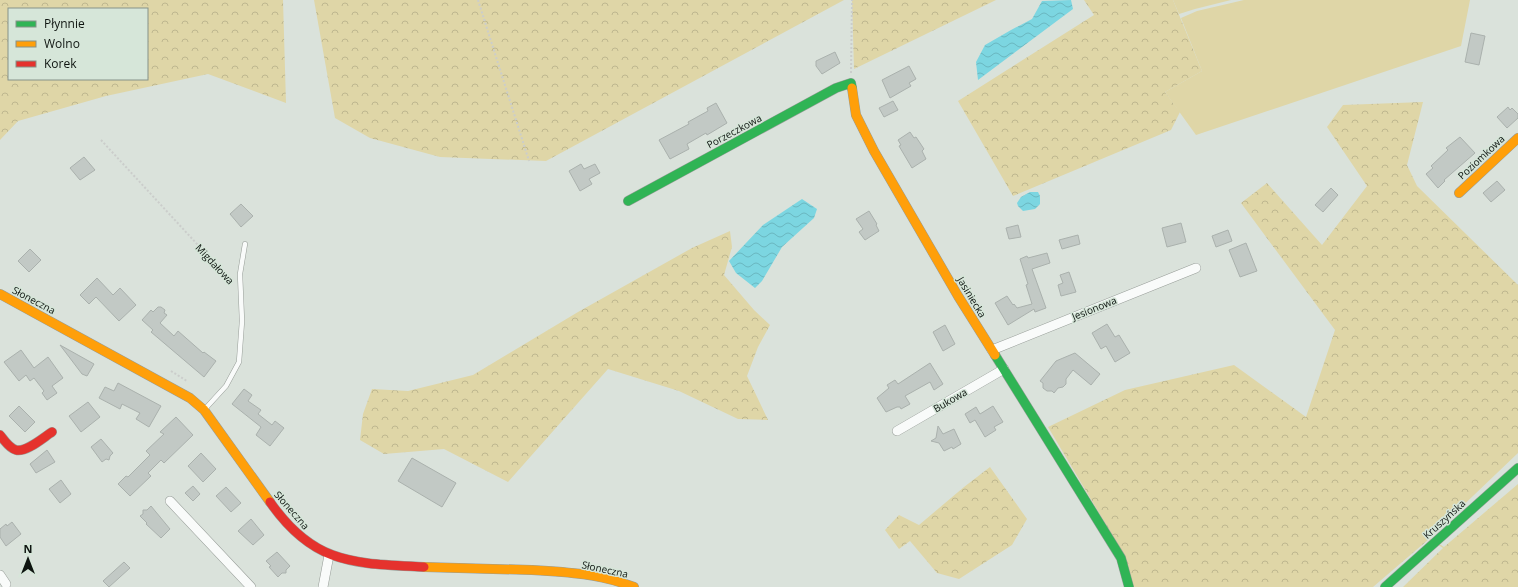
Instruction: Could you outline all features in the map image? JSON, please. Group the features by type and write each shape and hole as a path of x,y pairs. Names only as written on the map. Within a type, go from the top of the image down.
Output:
{"street":[{"name":"Porzeczkowa","path":"628,201 836,88 851,83"},
{"name":"Jasiniecka","path":"851,83 856,115 874,151 958,296 1121,558 1129,587"},
{"name":"Poziomkowa","path":"1459,193 1518,138"},
{"name":"Jesionowa","path":"992,350 1196,268"},
{"name":"Słoneczna","path":"0,294 190,398 204,410 279,516 308,544 329,555 341,560 376,564 537,571 589,575 626,583 634,587"},
{"name":"Bukowa","path":"897,431 1004,369"},
{"path":"0,435 16,450 26,450 52,432"},
{"name":"Kruszyńska","path":"1385,587 1518,468"},
{"path":"170,501 251,587"},
{"path":"323,587 329,555"},
{"path":"0,575 6,584"}],"lane":[{"path":"240,291 240,274 245,244"},
{"name":"Migdałowa","path":"204,410 226,386 239,362 242,328 240,291"}],"path":[{"path":"478,0 529,161"},
{"path":"851,83 852,0"},
{"name":"Migdałowa","path":"101,140 240,291"}],"green space":[{"path":"0,0 283,0 286,103 208,74 106,96 18,121 0,140"},
{"path":"314,0 844,0 546,161 440,157 370,138 335,118"},
{"path":"852,0 996,0 854,69"},
{"path":"1084,0 1173,0 1202,71 1165,92 1180,112 1171,130 1013,196 958,101 1094,15"},
{"path":"1173,0 1231,0 1179,14"},
{"path":"1244,0 1470,0 1461,46 1196,135 1165,92 1202,71 1181,18 1197,11"},
{"path":"1423,102 1407,165 1417,186 1518,285 1518,453 1429,538 1444,547 1518,484 1518,587 1403,587 1443,548 1429,539 1373,587 1133,587 1124,555 1048,427 1125,390 1234,365 1306,417 1335,330 1241,203 1267,183 1322,245 1367,186 1327,127 1343,105"},
{"path":"730,231 732,247 724,275 754,310 770,325 758,347 747,376 768,420 738,419 679,391 608,369 508,482 444,449 384,454 360,440 363,414 372,389 408,391 473,375 578,312 692,248"},
{"path":"990,467 1027,519 1012,545 959,579 937,573 910,541 899,549 885,530 899,515 919,525"}],"water":[{"path":"1071,0 1073,9 978,80 976,62 985,45 1032,19 1042,1"},
{"path":"1030,192 1038,192 1040,196 1040,204 1035,209 1023,211 1017,203 1021,197"},
{"path":"802,199 817,209 814,218 782,247 762,281 755,288 736,273 729,261 763,225"}],"building":[{"path":"1471,33 1485,36 1479,65 1465,62"},
{"path":"835,52 840,63 822,74 816,66 816,61"},
{"path":"909,66 916,79 909,83 911,86 890,98 882,80"},
{"path":"893,101 898,110 884,117 879,108"},
{"path":"716,103 727,123 707,135 706,133 687,144 689,149 670,159 659,140 689,124 688,122 708,111 707,108"},
{"path":"1508,107 1510,110 1512,108 1518,114 1518,118 1507,128 1497,117"},
{"path":"910,132 914,138 916,137 924,149 922,151 926,159 912,168 899,146 901,145 898,140"},
{"path":"1460,137 1475,153 1444,180 1445,181 1438,188 1426,174 1433,168 1431,166 1448,150 1446,148"},
{"path":"84,157 95,170 80,180 70,168"},
{"path":"581,164 584,169 595,164 600,173 589,179 592,184 580,191 569,171"},
{"path":"1497,181 1505,190 1491,202 1483,193"},
{"path":"1331,188 1338,195 1323,212 1315,205"},
{"path":"241,204 253,216 241,227 230,214"},
{"path":"869,211 877,224 876,225 879,231 865,240 859,232 863,229 856,219"},
{"path":"1181,223 1186,242 1167,247 1162,228"},
{"path":"1018,225 1021,237 1009,239 1006,228"},
{"path":"1228,230 1232,241 1216,247 1212,236"},
{"path":"1078,235 1080,244 1062,249 1059,240"},
{"path":"1246,243 1257,271 1240,277 1229,250"},
{"path":"30,249 41,260 29,272 18,261"},
{"path":"1047,253 1050,263 1032,269 1046,308 1035,312 1034,309 1008,325 995,303 1007,296 1017,308 1032,304 1026,285 1028,284 1020,259 1027,256 1028,258"},
{"path":"1069,272 1076,292 1061,296 1058,285 1063,283 1060,275"},
{"path":"97,278 113,295 120,288 136,305 119,321 96,297 89,304 80,295"},
{"path":"158,307 165,310 164,313 167,315 160,323 174,336 178,331 203,353 204,352 216,361 204,377 151,332 153,330 142,320 151,310 153,312"},
{"path":"1107,324 1115,337 1119,335 1130,353 1115,362 1106,346 1101,349 1092,333"},
{"path":"945,325 955,344 943,351 933,332"},
{"path":"60,345 94,364 87,376 82,374"},
{"path":"21,350 34,368 48,357 63,378 52,386 57,393 47,400 42,393 44,391 34,378 30,381 26,375 19,381 4,362"},
{"path":"1075,353 1100,374 1091,385 1073,370 1066,379 1066,384 1063,387 1058,388 1054,393 1043,388 1043,383 1040,381 1056,361"},
{"path":"930,363 943,384 934,390 930,382 905,396 910,404 901,409 900,407 897,407 886,412 877,398 889,388 887,385 895,380 898,384"},
{"path":"118,383 161,406 149,427 136,419 140,413 122,404 120,409 99,398 105,387 114,391"},
{"path":"244,389 252,395 248,401 261,410 258,414 272,425 275,421 284,428 270,446 256,435 261,427 232,404"},
{"path":"88,402 100,417 81,432 69,416"},
{"path":"19,406 35,422 25,432 9,416"},
{"path":"993,406 1003,422 994,427 996,430 985,437 975,420 970,423 965,414 976,407 980,414"},
{"path":"176,417 193,435 164,463 161,460 148,473 151,476 130,496 118,484 126,476 128,477 150,455 146,451 164,434 160,432"},
{"path":"938,426 943,434 954,429 961,444 953,449 952,447 944,451 939,443 931,441 936,438"},
{"path":"101,439 113,453 109,460 106,459 102,462 91,447"},
{"path":"47,450 55,462 36,473 30,464"},
{"path":"201,453 216,469 203,482 188,466"},
{"path":"412,458 456,483 442,507 398,481"},
{"path":"61,480 71,494 60,503 49,489"},
{"path":"193,486 200,494 193,501 185,493"},
{"path":"226,487 241,503 231,512 216,496"},
{"path":"151,506 170,529 161,538 140,516 143,514 143,510 147,510"},
{"path":"251,519 264,535 253,545 238,531"},
{"path":"12,522 21,534 6,546 0,537 0,529 6,524 7,526"},
{"path":"277,552 290,566 286,570 286,573 282,573 278,577 266,561"},
{"path":"124,562 130,568 109,587 103,581"}],"traffic: fast":[{"path":"628,201 836,88 851,83 852,88"},
{"path":"995,355 1121,558 1129,587"},
{"path":"1385,587 1518,468"}],"traffic: slow":[{"path":"852,88 856,115 874,151 958,296 995,355"},
{"path":"1459,193 1518,138"},
{"path":"0,294 190,398 204,410 270,502"},
{"path":"424,567 532,570 571,573 596,576 634,587"}],"traffic: jam":[{"path":"0,435 11,448 20,450 30,447 52,432"},
{"path":"270,502 286,523 303,538 319,549 337,557 376,564 424,567"}]}
